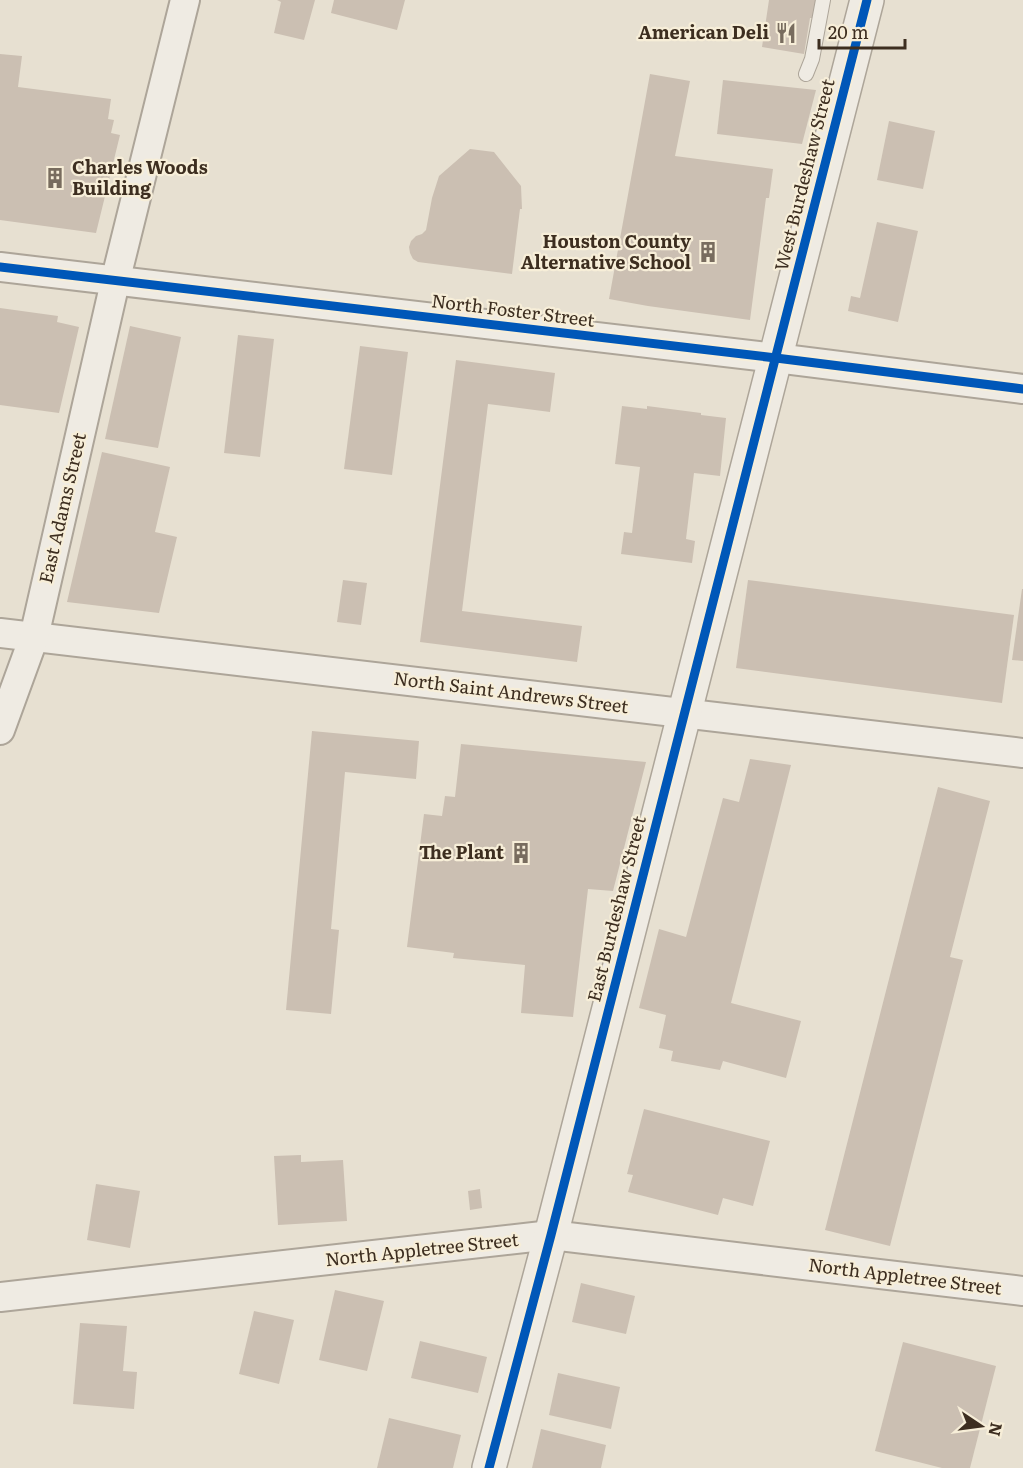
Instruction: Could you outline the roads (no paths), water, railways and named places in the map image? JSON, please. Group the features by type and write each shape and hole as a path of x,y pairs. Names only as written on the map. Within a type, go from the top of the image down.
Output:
{"street":[{"name":"East Adams Street","path":"0,730 34,637 115,282 185,0"},
{"name":"West Burdeshaw Street","path":"776,358 867,0"},
{"name":"North Foster Street","path":"0,267 1023,388"},
{"name":"East Burdeshaw Street","path":"489,1468 776,358"},
{"name":"North Saint Andrews Street","path":"0,633 1023,753"},
{"name":"North Appletree Street","path":"0,1298 551,1235 1023,1291"}],"lane":[{"path":"806,74 812,59 824,0"}],"place":[{"name":"American Deli","path":"786,33"},
{"name":"Charles Woods Building","path":"55,178"},
{"name":"Houston County Alternative School","path":"708,252"},
{"name":"The Plant","path":"521,853"}]}
